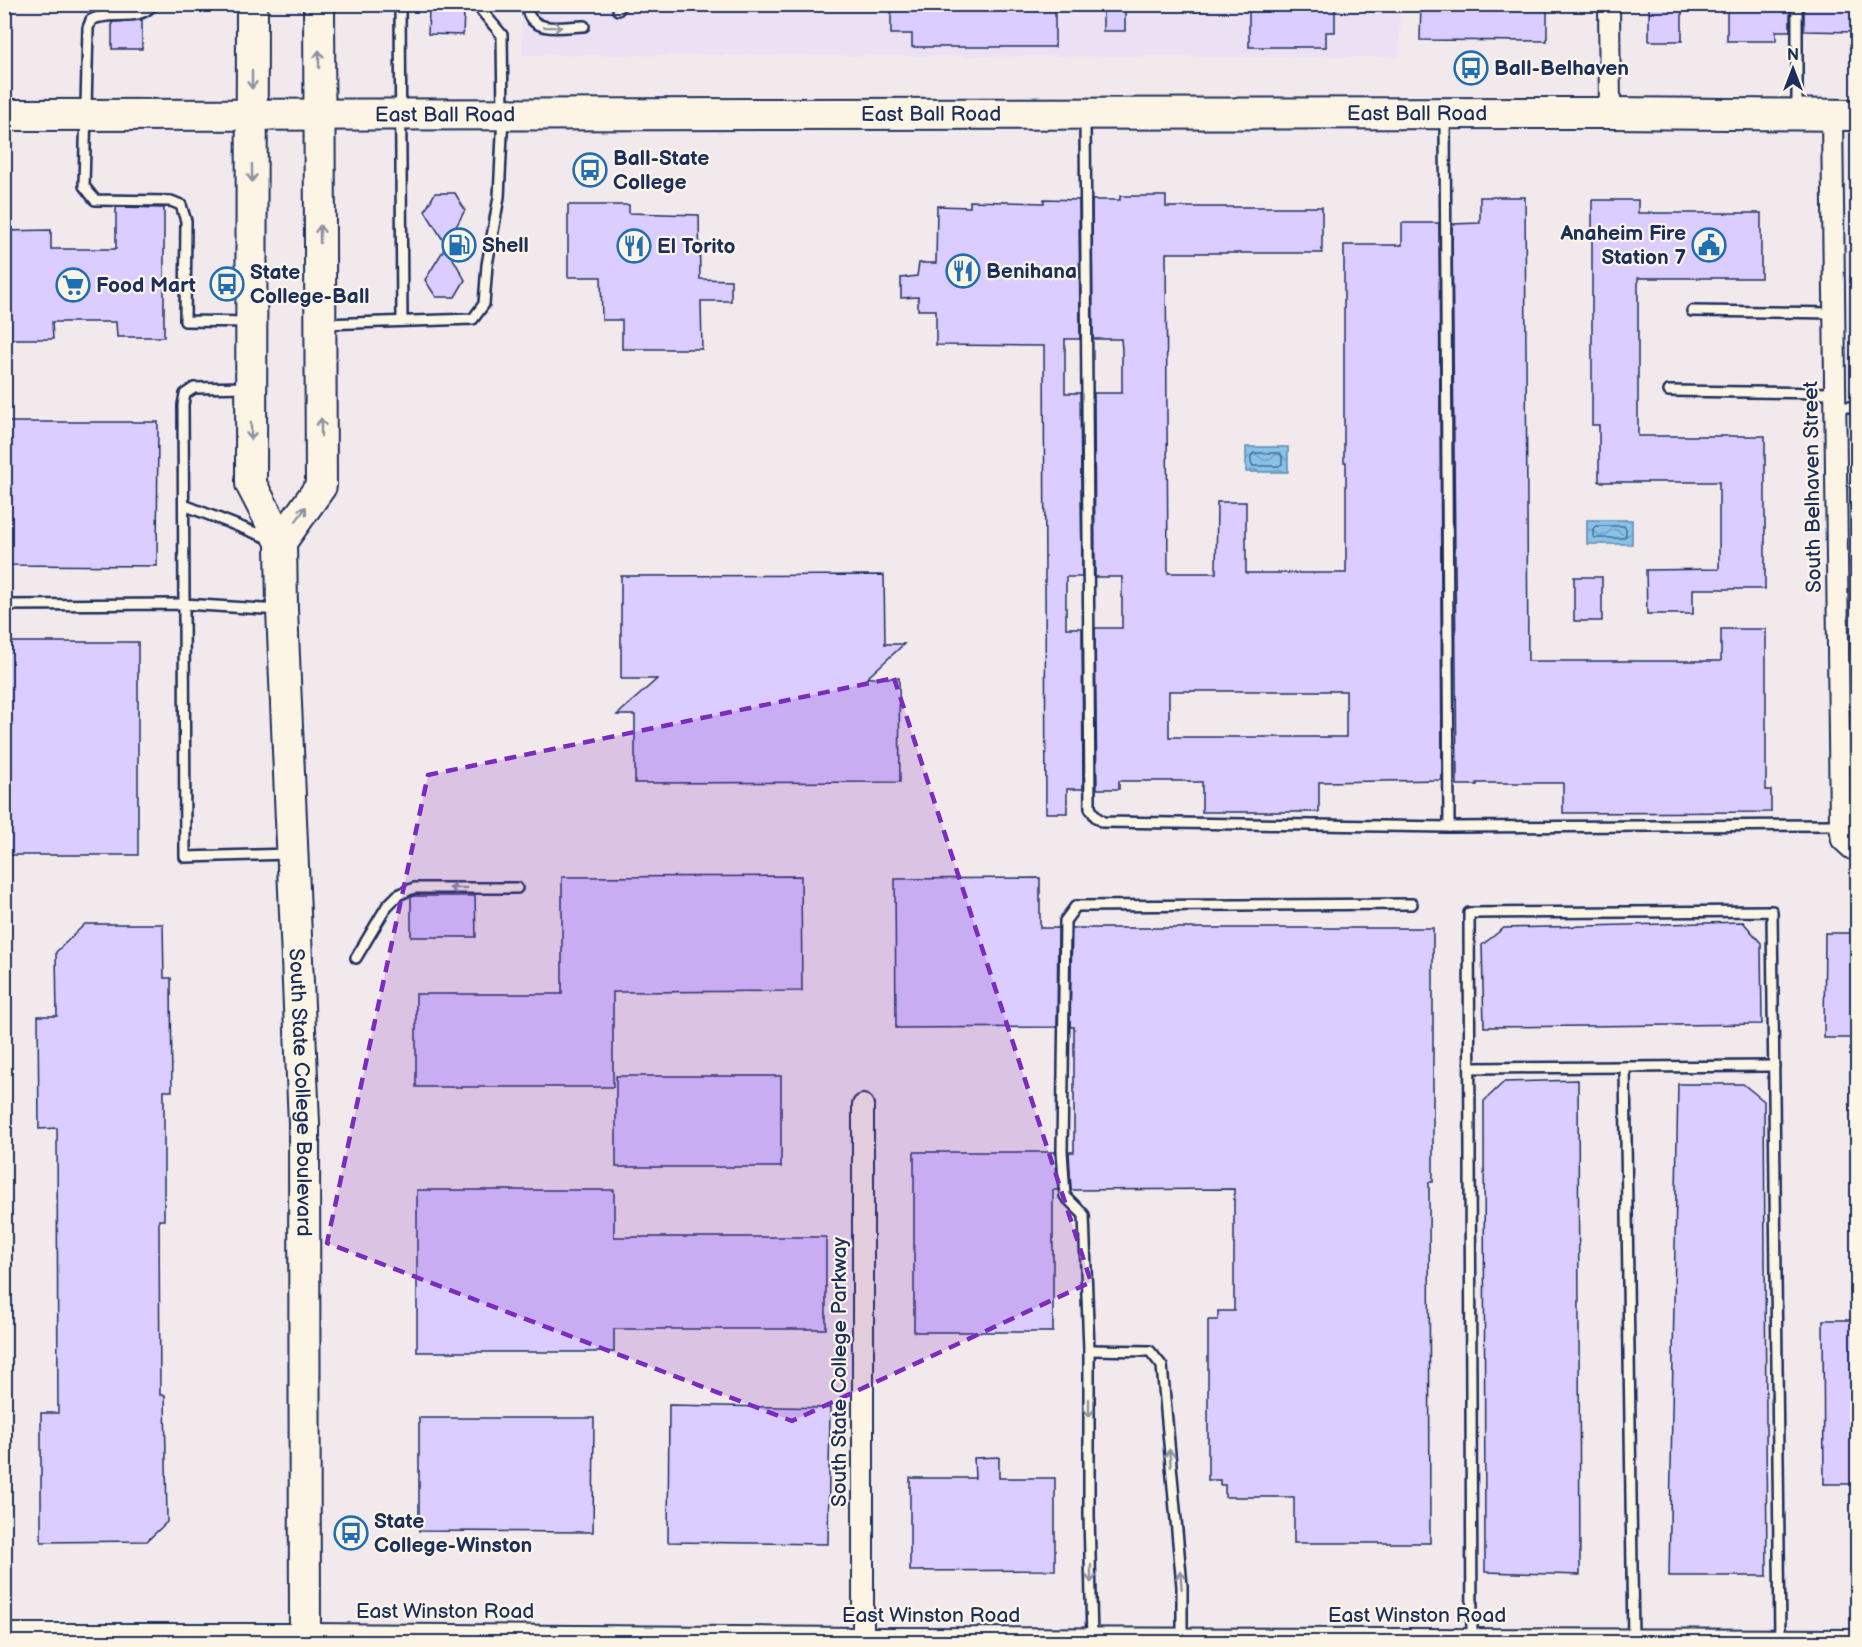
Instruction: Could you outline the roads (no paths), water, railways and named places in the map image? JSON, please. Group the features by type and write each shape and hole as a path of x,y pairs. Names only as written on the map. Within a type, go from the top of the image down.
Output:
{"main road":[{"name":"South State College Boulevard","path":"252,4 251,484 281,542 304,1123 305,1638"},
{"path":"281,542 321,486 319,4"},
{"name":"East Ball Road","path":"4,115 1444,113 1845,115"}],"street":[{"path":"1609,4 1610,113"},
{"name":"South Belhaven Street","path":"1845,115 1834,313 1840,825 1842,840 1852,849 1857,849"},
{"name":"South State College Parkway","path":"863,1105 863,1638"},
{"name":"East Winston Road","path":"4,1634 305,1638 1857,1640"}],"lane":[{"path":"153,4 146,11 138,14 98,16 91,20 88,28 84,186 95,200 171,201 180,205 186,221 185,321 252,322"},
{"path":"400,4 402,321"},
{"path":"320,324 473,319 484,304 487,265 499,197 503,114 502,35 476,4"},
{"path":"1797,4 1797,115"},
{"path":"528,14 531,21 542,27 584,26"},
{"path":"1444,113 1449,827"},
{"path":"1085,114 1090,808 1096,817 1103,822 1449,827 1840,825"},
{"path":"1692,310 1834,313"},
{"path":"252,387 194,388 185,393 183,405 185,857 293,854"},
{"path":"1669,391 1836,400 1857,407"},
{"path":"184,505 281,542"},
{"path":"4,605 184,604 282,610"},
{"path":"356,958 387,906 398,895 414,888 517,888"},
{"path":"1092,1639 1089,1350 1084,1215 1065,1196 1062,1151 1065,921 1076,906 1412,904"},
{"path":"1472,1639 1469,913 1772,911 1780,1640"},
{"path":"1470,1068 1774,1066"},
{"path":"1625,1067 1633,1640"},
{"path":"1089,1350 1150,1351 1162,1366 1182,1586 1182,1639"}],"water":[{"path":"1246,447 1288,447 1288,472 1246,472"},
{"path":"1587,520 1632,520 1632,544 1587,544"}],"place":[{"name":"Ball-Belhaven","path":"1471,68"},
{"name":"Ball-State College","path":"590,170"},
{"name":"Shell","path":"459,245"},
{"name":"Anaheim Fire Station 7","path":"1709,245"},
{"name":"El Torito","path":"634,246"},
{"name":"Benihana","path":"963,271"},
{"name":"State College-Ball","path":"227,284"},
{"name":"Food Mart","path":"73,285"},
{"name":"State College-Winston","path":"351,1533"}]}
